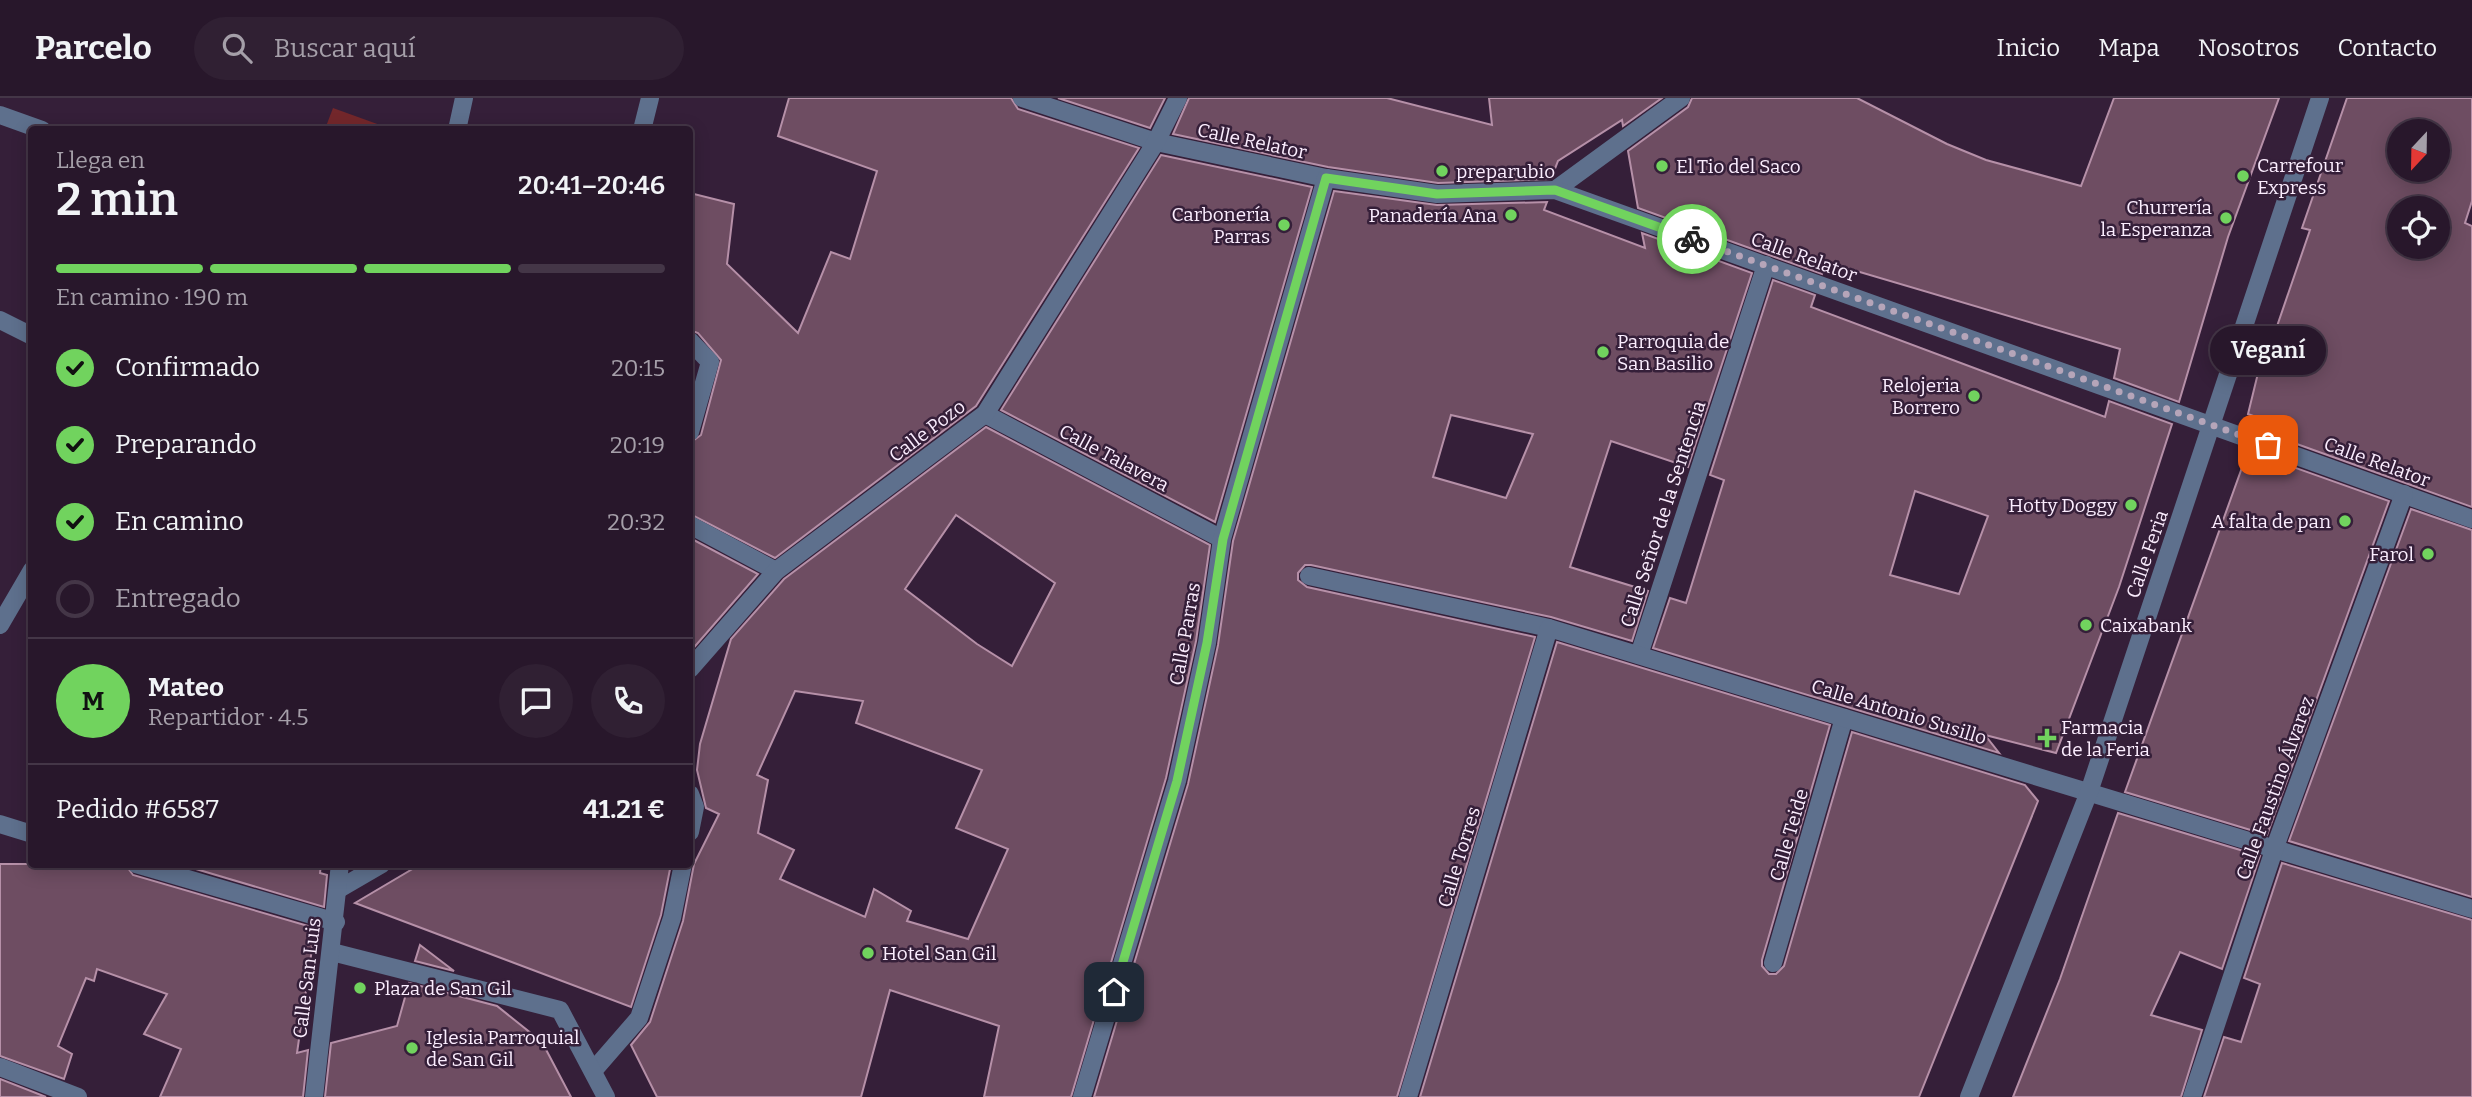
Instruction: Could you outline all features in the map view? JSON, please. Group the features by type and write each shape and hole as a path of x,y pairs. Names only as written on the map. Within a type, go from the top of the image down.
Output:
{"street":[{"path":"458,126 464,98"},
{"path":"643,126 650,98"},
{"name":"Calle Relator","path":"1023,98 1156,142 1326,178 1437,194 1555,190 2472,519"},
{"name":"Calle Pozo","path":"693,666 776,571 985,414 1156,142 1178,98"},
{"path":"1555,190 1681,98"},
{"name":"Calle Feria","path":"1969,1097 2090,792 2320,98"},
{"path":"0,115 31,126"},
{"name":"Calle Parras","path":"1082,1097 1177,781 1207,643 1223,539 1326,178"},
{"name":"Calle Señor de la Sentencia","path":"1639,655 1766,265"},
{"path":"0,320 28,334"},
{"path":"693,344 710,362 693,422"},
{"name":"Calle Talavera","path":"985,414 1223,539"},
{"name":"Calle Faustino Álvarez","path":"2192,1097 2276,847 2404,494"},
{"path":"693,527 776,571"},
{"path":"2,618 28,576"},
{"name":"Calle Antonio Susillo","path":"1309,576 1549,628 2276,847 2472,909"},
{"name":"Calle Torres","path":"1408,1097 1549,628"},
{"name":"Calle Teide","path":"1773,963 1844,718"},
{"path":"1,827 28,833"},
{"path":"150,868 336,922"},
{"name":"Calle San Luis","path":"314,1097 340,889 340,868"},
{"path":"340,889 375,868"},
{"path":"593,1071 639,1018 672,918 682,868"},
{"path":"332,952 560,1010 606,1097"},
{"path":"0,1067 78,1097"}],"shaded area":[{"path":"333,108 380,125 380,126 326,126"}],"building":[{"path":"789,98 1011,98 1018,109 1139,148 976,406 775,558 693,516 693,441 701,435 721,360 698,333 693,331 693,194 734,204 727,264 798,333 831,252 850,259 877,171 778,136"},
{"path":"1058,98 1165,98 1150,128"},
{"path":"1189,98 1387,98 1492,125 1489,98 1662,98 1623,126 1622,120 1558,161 1551,179 1438,183 1328,167 1173,134"},
{"path":"1692,98 1857,98 1947,144 1986,160 2081,186 2114,98 2279,98 2228,237 2179,402 2114,378 2120,349 1826,262 1822,274 1638,208 1628,151 1688,107"},
{"path":"2347,98 2472,98 2472,201 2465,223 2472,226 2472,507 2255,429 2259,418 2248,414 2259,369 2262,370 2310,230 2302,228"},
{"path":"1161,155 1312,187 1215,522 1001,410"},
{"path":"1334,191 1437,205 1547,202 1544,210 1645,248 1642,233 1752,273 1688,467 1611,441 1570,567 1648,591 1632,641 1551,617 1311,565 1305,565 1298,573 1298,580 1307,587 1535,637 1397,1097 1094,1097 1188,784 1218,645 1233,541","holes":["1451,415 1533,434 1506,498 1433,477"]},
{"path":"1773,280 1815,295 1811,307 2105,417 2109,401 2172,424 2119,587 2056,753 1985,735 1999,753 1653,648 1670,598 1686,603 1724,480 1710,475","holes":["1915,491 1988,516 1959,594 1890,575"]},
{"path":"986,427 1210,545 1196,641 1166,778 1071,1097 984,1097 999,1026 890,990 861,1097 657,1097 631,1045 650,1022 683,921 694,864 719,814 706,808 697,770 700,744 731,639 784,579","holes":["956,515 1055,583 1012,666 977,644 905,589","795,691 863,701 856,723 982,770 956,828 1008,849 968,939 907,921 911,911 874,889 865,917 780,879 794,850 758,833 768,780 757,775"]},
{"path":"2248,451 2389,501 2267,835 2125,792"},
{"path":"2411,509 2472,530 2472,897 2289,841"},
{"path":"693,540 758,574 693,649"},
{"path":"1557,642 1830,725 1762,960 1762,966 1769,974 1776,974 1784,966 1852,732 2025,785 2038,801 1919,1097 1420,1097"},
{"path":"2118,813 2260,856 2222,969 2180,952 2151,1015 2202,1030 2181,1097 2013,1097 2060,979"},
{"path":"2282,863 2472,920 2472,1097 2204,1097 2224,1037 2241,1042 2260,984 2244,978"},
{"path":"0,864 28,864 28,868 128,868 133,875 315,928 297,1053 308,1050 303,1097 160,1097 181,1049 144,1034 167,994 97,969 94,981 86,978 58,1046 72,1054 64,1079 0,1056"},
{"path":"192,868 321,868 320,873 327,875 324,907"},
{"path":"414,868 670,868 661,915 631,1007 355,903"},
{"path":"420,945 454,971 415,961"},
{"name":"Iglesia Parroquial de San Gil","path":"409,983 497,1006 542,1042 571,1097 325,1097 331,1043 397,1026"},
{"path":"0,1079 46,1097 0,1097"}],"way so far":[{"path":"1692,239 2268,445"}],"place":[{"name":"El Tio del Saco","path":"1662,166"},
{"name":"preparubio","path":"1442,171"},
{"name":"Carrefour Express","path":"2243,176"},
{"name":"Panadería Ana","path":"1511,215"},
{"name":"Churrería la Esperanza","path":"2226,218"},
{"name":"Carbonería Parras","path":"1284,225"},
{"name":"Parroquia de San Basilio","path":"1603,352"},
{"name":"Relojeria Borrero","path":"1974,396"},
{"name":"Veganí","path":"2268,445"},
{"name":"Hotty Doggy","path":"2131,505"},
{"name":"A falta de pan","path":"2345,521"},
{"name":"Farol","path":"2428,554"},
{"name":"Caixabank","path":"2086,625"},
{"name":"Farmacia de la Feria","path":"2047,738"},
{"name":"Hotel San Gil","path":"868,953"},
{"name":"Plaza de San Gil","path":"360,988"},
{"name":"Iglesia Parroquial de San Gil","path":"412,1048"}],"route":[{"path":"1114,992 1177,781 1207,643 1223,539 1326,178 1437,194 1555,190 1692,239"}]}
